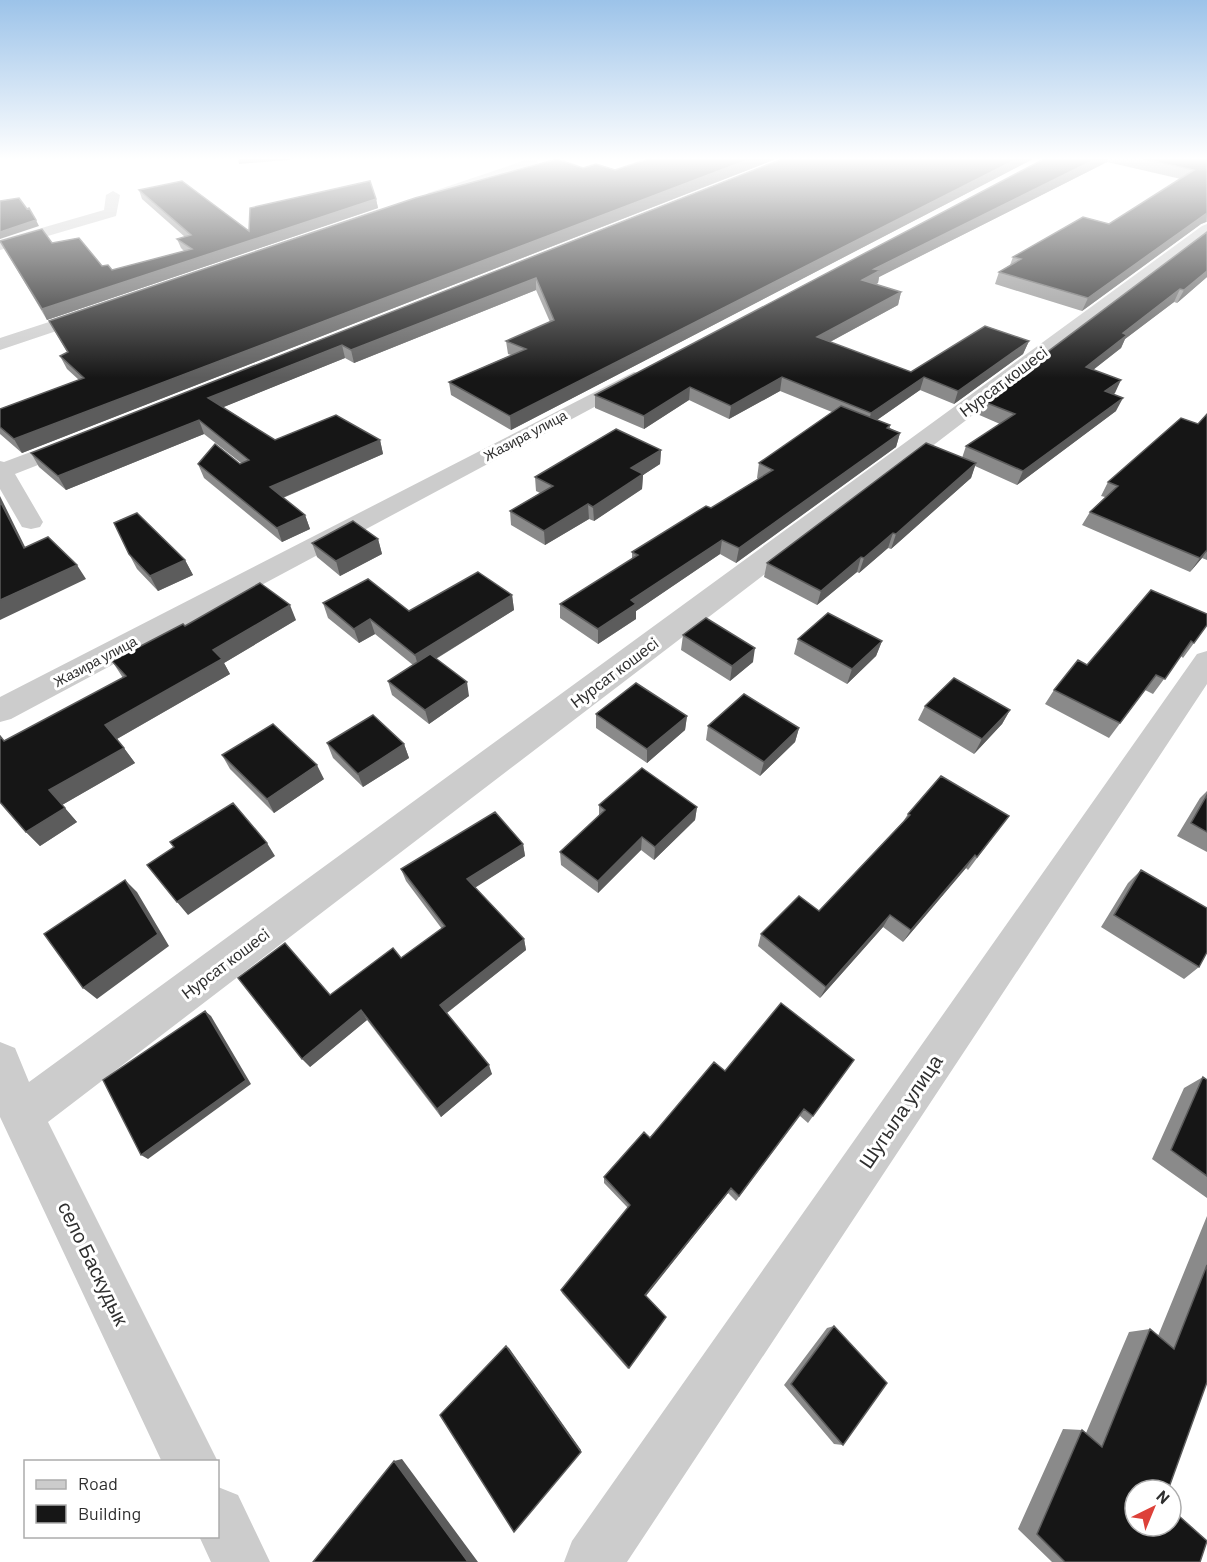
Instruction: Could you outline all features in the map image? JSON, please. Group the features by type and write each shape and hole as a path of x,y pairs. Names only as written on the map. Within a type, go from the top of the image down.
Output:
{"street":[{"path":"0,245 45,232"},
{"name":"Нурсат кошесi","path":"21,1115 1203,232"},
{"path":"0,344 113,306"},
{"name":"Жазира улица","path":"0,711 647,371"},
{"path":"31,522 1,469 90,436"},
{"name":"Шугыла улица","path":"593,1562 1207,661"},
{"name":"село Баскудык","path":"0,1063 21,1115 192,1460"},
{"path":"219,1517 241,1562"}],"building":[{"path":"32,232 44,232 52,243 79,238 102,266 108,265 112,270 192,249 177,239 191,235 187,232 276,232 42,309 0,241"},
{"path":"314,232 558,232 14,439 0,427 0,409 84,378 60,356 68,352 49,321"},
{"path":"596,232 873,232 510,416 449,382 526,349 506,341 554,320 536,278 351,350 342,345 208,398 275,440 336,415 380,440 270,487 305,515 277,528 198,464 215,444 240,464 249,460 199,420 58,476 31,453"},
{"path":"905,232 949,232 874,269 881,270 862,280 901,292 817,337 911,372 985,326 1029,341 958,391 924,377 871,413 782,377 731,406 690,387 644,416 595,395"},
{"path":"1057,232 1181,232 1088,298 999,272 1021,259 1013,257"},
{"path":"1207,232 1207,271 1123,333 1127,335 1086,367 1121,380 1105,391 1123,398 1023,471 966,446 1015,414 982,401"},
{"path":"841,406 890,425 887,428 900,433 739,548 722,540 631,600 636,604 598,629 560,604 638,555 632,552 706,506 711,508 773,470 759,463"},
{"path":"1207,414 1207,550 1200,558 1090,512 1118,486 1108,482 1181,418 1198,424"},
{"path":"616,429 661,450 631,468 643,474 593,507 588,504 544,531 510,511 553,486 535,477"},
{"path":"926,443 976,463 896,534 893,533 864,558 861,557 821,591 767,563"},
{"path":"0,501 24,548 48,537 77,565 0,600"},
{"path":"137,513 185,560 150,576 129,554 114,523"},
{"path":"353,521 378,539 336,561 312,543"},
{"path":"478,572 512,595 415,655 370,619 354,629 323,603 368,579 409,611"},
{"path":"260,583 290,605 213,650 222,659 105,725 124,748 49,790 65,808 26,832 0,802 0,736 4,741 126,676 112,661 183,624 185,626"},
{"path":"1151,590 1207,614 1207,625 1194,643 1191,641 1165,679 1156,675 1120,723 1054,690 1078,660 1087,665"},
{"path":"828,613 882,641 852,669 798,639"},
{"path":"706,618 755,648 732,666 683,635"},
{"path":"430,654 467,682 425,710 388,681"},
{"path":"954,678 1010,710 982,739 925,706"},
{"path":"636,683 687,716 647,749 596,714"},
{"path":"744,694 799,728 764,762 708,726"},
{"path":"373,715 404,744 358,774 327,743"},
{"path":"273,724 317,765 267,799 222,755"},
{"path":"642,768 697,807 655,847 642,837 598,881 560,852 605,810 599,805"},
{"path":"941,776 1009,816 977,857 975,855 911,930 890,915 826,987 761,934 799,896 819,911 910,815 908,814"},
{"path":"1207,795 1207,832 1191,823"},
{"path":"233,803 267,843 177,902 147,865 174,847 170,842"},
{"path":"495,812 523,844 467,879 524,939 440,1005 489,1065 437,1109 361,1010 302,1059 238,978 285,943 330,995 393,948 401,958 445,926 401,869"},
{"path":"1141,870 1207,908 1207,952 1199,967 1114,915"},
{"path":"125,880 158,934 83,988 44,934"},
{"path":"781,1003 854,1060 813,1116 804,1109 739,1196 731,1188 645,1295 666,1317 629,1368 561,1290 630,1205 604,1177 644,1132 650,1138 714,1062 725,1071"},
{"path":"205,1011 246,1080 141,1155 103,1080"},
{"path":"1203,1077 1207,1080 1207,1176 1171,1150"},
{"path":"1207,1265 1207,1382 1172,1478 1123,1478 1123,1538 1183,1538 1183,1520 1207,1541 1200,1562 1065,1562 1037,1534 1082,1430 1102,1447 1150,1329 1174,1349"},
{"path":"834,1326 887,1383 843,1445 791,1384"},
{"path":"506,1346 581,1452 514,1532 440,1415"},
{"path":"394,1461 468,1562 313,1562"}]}
